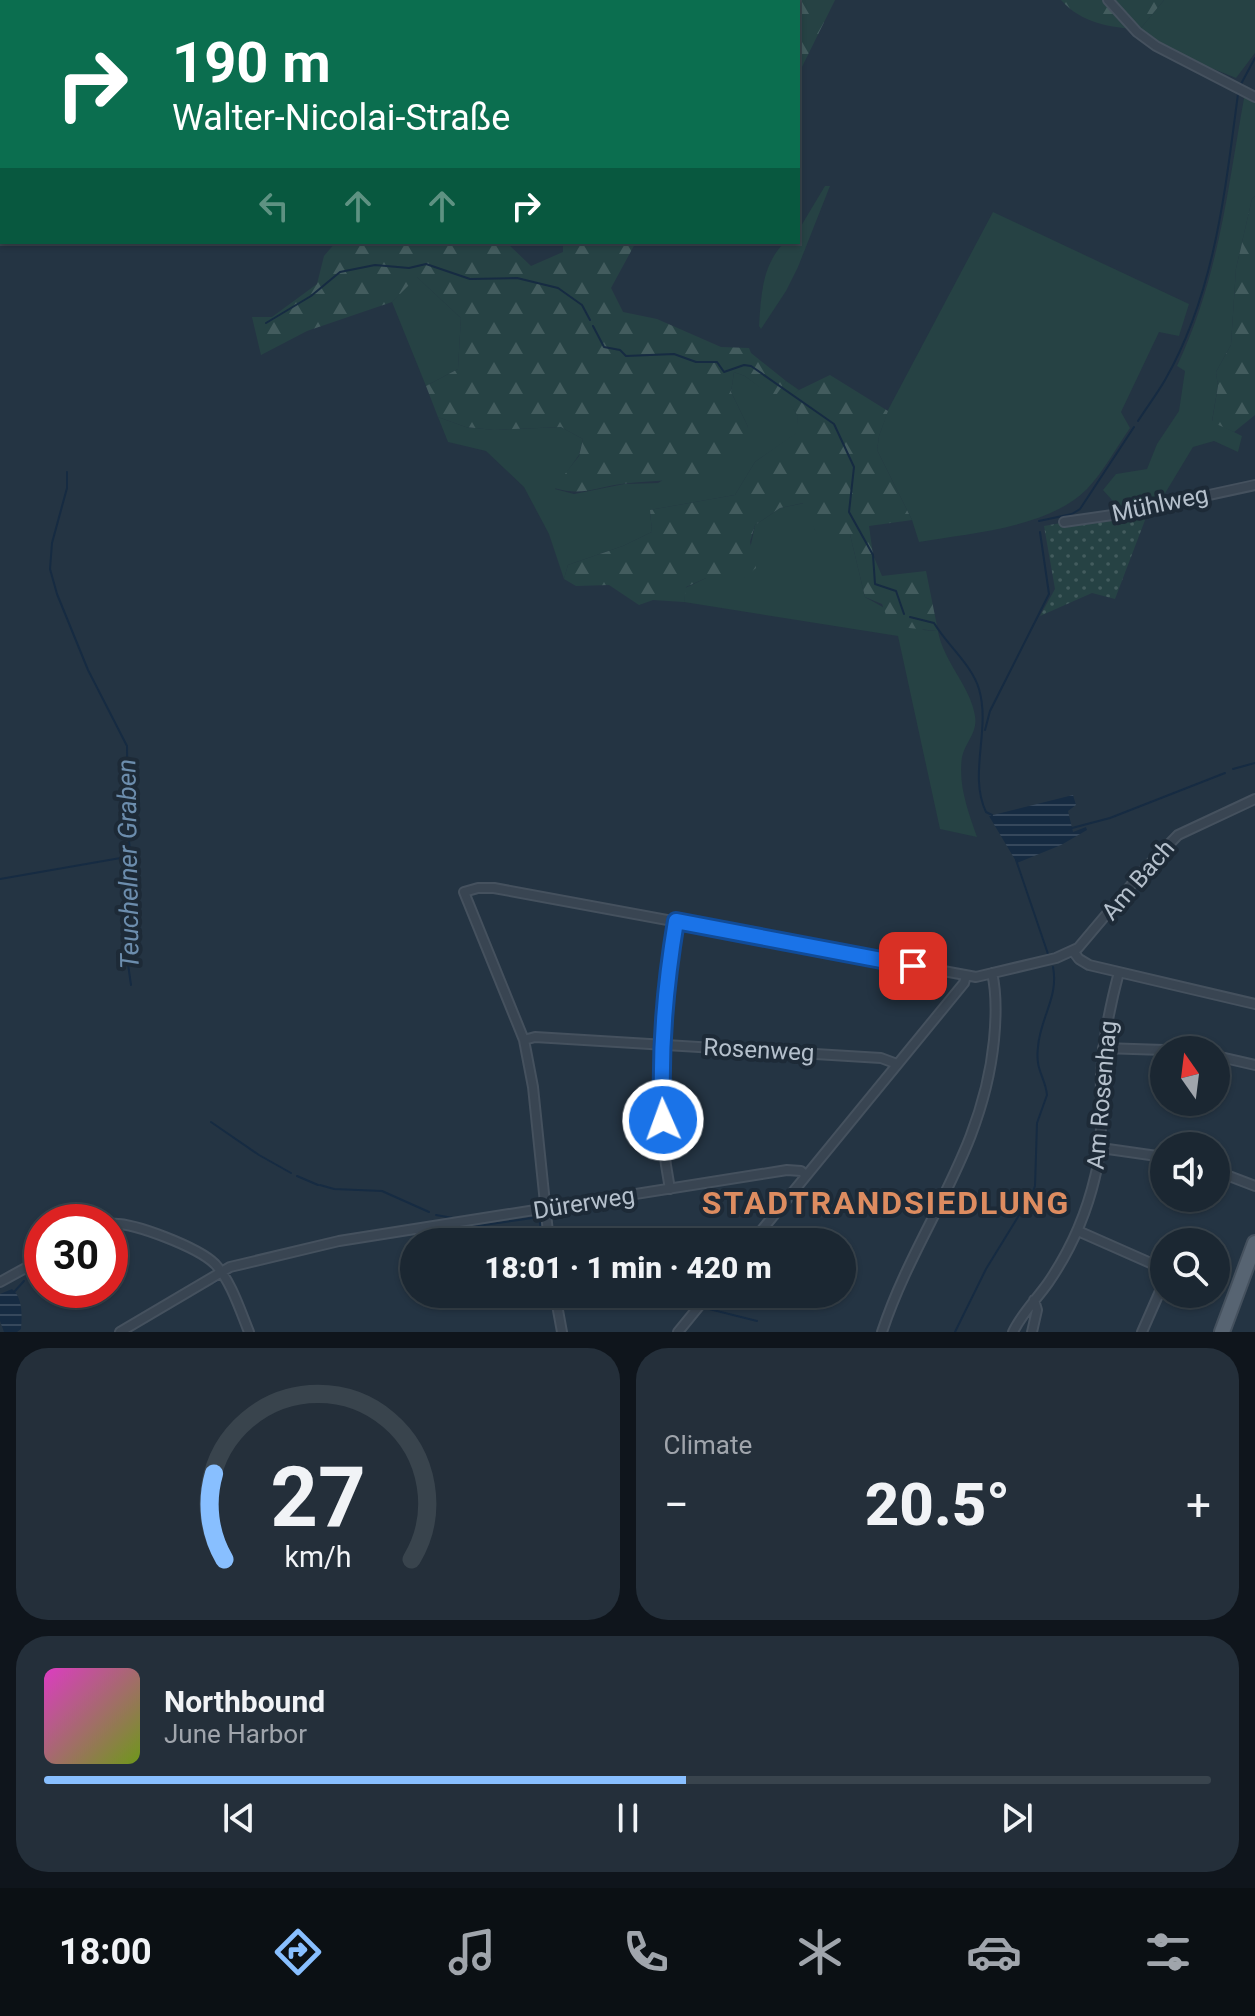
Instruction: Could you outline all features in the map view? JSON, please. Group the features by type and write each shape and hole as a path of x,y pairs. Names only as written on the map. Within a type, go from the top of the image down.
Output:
{"main road":[{"path":"1222,1332 1255,1243"}],"street":[{"path":"1108,0 1137,32 1156,46 1255,97"},
{"name":"Mühlweg","path":"1064,522 1126,513 1255,485"},
{"name":"Am Bach","path":"1073,951 1178,835 1255,799"},
{"path":"547,1228 533,1087 524,1040 464,892 494,888 966,976 992,973 1073,951 1089,965 1255,1004"},
{"path":"670,1189 661,1098 662,1044 676,921"},
{"name":"Am Rosenhag","path":"1013,1332 1078,1231 1095,1178 1101,1148 1103,1048 1108,1012 1119,972"},
{"path":"882,1332 967,1151 982,1106 994,1034 992,973"},
{"path":"763,1228 964,983 966,976"},
{"name":"Rosenweg","path":"524,1040 535,1037 881,1058 897,1064"},
{"path":"1103,1048 1150,1050"},
{"path":"1230,1059 1255,1065"},
{"path":"1101,1148 1150,1155"},
{"name":"Dürerweg","path":"120,1332 230,1267 339,1241 787,1170 801,1171 806,1175"},
{"path":"1230,1176 1255,1186"},
{"path":"128,1225 211,1261 221,1272 249,1332"},
{"path":"1078,1231 1150,1263"},
{"path":"0,1282 24,1269"},
{"path":"1032,1332 1037,1310 1034,1300"},
{"path":"558,1308 562,1332"},
{"path":"678,1332 698,1308"},
{"path":"1142,1332 1153,1308"}],"green space":[{"path":"800,0 835,0 800,71"},
{"path":"1061,0 1164,0 1140,29 1097,23 1078,14"},
{"path":"1164,0 1255,0 1255,53 1236,78 1175,52 1140,29"},
{"path":"1245,93 1255,99 1255,196 1236,269 1231,345 1216,372 1218,386 1212,421 1242,436 1238,452 1214,441 1193,447 1161,500 1120,509 1103,490 1116,474 1147,469 1157,444 1179,411 1185,371 1177,366 1192,332 1213,265"},
{"path":"825,186 830,186 798,267 761,329 762,292 767,270 783,244 800,244 800,228"},
{"path":"1255,196 1255,415 1234,432 1212,422 1218,386 1216,372 1231,345 1236,269"},
{"path":"993,212 1189,304 1179,336 1159,332 1121,412 1130,428 1087,489 1071,502 1031,521 919,542 912,520 877,450 879,436 888,410"},
{"path":"334,244 508,244 531,266 563,252 563,244 635,244 611,288 623,312 657,319 721,347 749,348 751,353 786,381 774,398 745,376 734,372 731,392 748,427 735,453 705,473 588,490 554,488 579,456 583,439 561,427 494,430 466,427 438,417 426,386 458,369 461,318 417,277 392,302 307,331 261,355 252,317 272,317 317,284 324,256"},
{"path":"416,276 461,318 458,369 426,386 392,302"},
{"path":"734,372 745,376 774,397 786,381 799,390 788,400 798,416 797,433 755,462 735,495 650,510 652,532 623,546 568,565 564,579 549,534 524,487 486,451 448,442 438,417 466,427 494,430 561,427 583,439 579,455 555,489 574,494 624,484 658,483 748,427 731,392"},
{"path":"830,375 888,411 877,450 912,520 869,526 873,555 882,576 926,571 938,631 890,626 882,604 865,597 850,534 817,535 803,503 780,508 755,525 750,542 756,568 744,578 706,578 686,587 684,602 653,600 639,605 609,585 576,586 564,579 568,565 623,546 652,532 650,510 735,495 755,462 796,433 798,416 787,400 799,390"},
{"path":"804,503 817,534 850,534 865,597 924,630 938,631 975,716 975,727 962,757 961,778 977,837 940,829 898,636 684,602 685,588 706,578 744,578 755,525 780,508"},
{"path":"1150,507 1115,599 1092,593 1040,616 1055,589 1044,526"}],"water":[{"path":"1073,795 1076,805 1068,811 1073,832 1086,827 1087,830 1061,845 1017,863 989,816"},
{"path":"12,1289 20,1302 21,1329 4,1332 0,1321 0,1294"}],"waterway":[{"path":"1241,84 1255,58"},
{"path":"1138,421 1182,347 1207,277 1222,204 1238,94"},
{"path":"266,323 311,296 340,272 375,265 409,268 426,264 470,279 517,278 558,288 582,305 590,320"},
{"path":"593,326 604,347 620,350 626,356 674,354 696,362 717,362 724,372 744,365 751,366 834,424 854,467 849,512 873,555 875,584 896,591 904,614"},
{"path":"1039,521 1072,514 1080,509 1134,427"},
{"name":"Teuchelner Graben","path":"67,472 67,488 52,543 50,569 88,670 127,746 128,833 133,875 126,950 131,985"},
{"path":"985,730 990,711 1049,594 1040,532"},
{"path":"910,617 934,623 976,680 983,720 979,783 986,812 992,815"},
{"path":"1233,769 1255,763"},
{"path":"1072,828 1110,818 1225,773"},
{"path":"0,879 132,856"},
{"path":"1016,860 1048,954"},
{"path":"955,1332 986,1269 1035,1186 1037,1123 1047,1095 1038,1062 1038,1047 1053,988 1053,967"},
{"name":"Teuchelner Graben","path":"211,1122 291,1173"},
{"name":"Teuchelner Graben","path":"297,1176 318,1185"},
{"name":"Teuchelner Graben","path":"320,1185 334,1189 382,1191 429,1212"},
{"name":"Teuchelner Graben","path":"436,1215 453,1218"},
{"name":"Teuchelner Graben","path":"463,1228 539,1217 541,1228"},
{"path":"14,1292 24,1281"},
{"path":"213,1283 217,1281"},
{"name":"Teuchelner Graben","path":"705,1308 757,1321"}],"district":[{"name":"STADTRANDSIEDLUNG","path":"886,1203"}],"route":[{"path":"663,1120 662,1051 667,982 676,921 913,966"}]}
